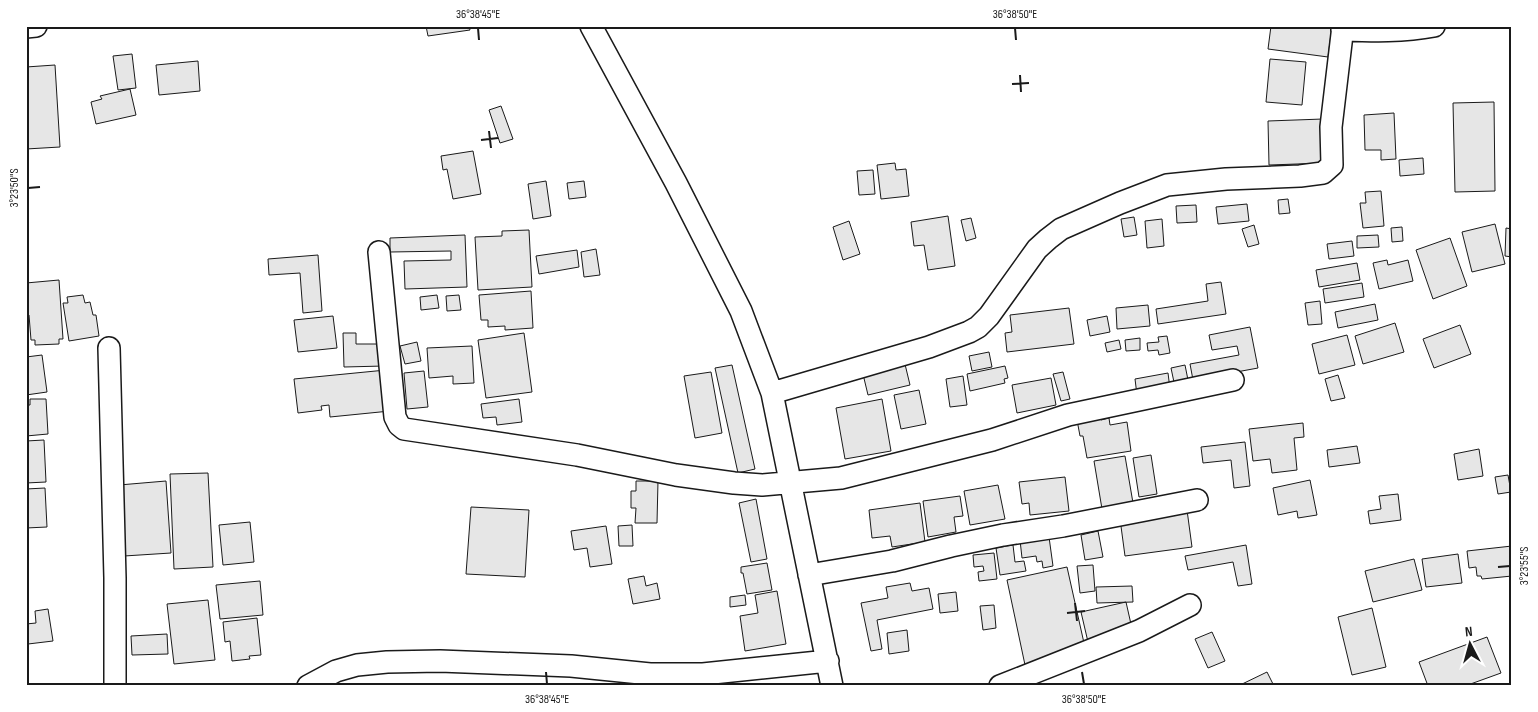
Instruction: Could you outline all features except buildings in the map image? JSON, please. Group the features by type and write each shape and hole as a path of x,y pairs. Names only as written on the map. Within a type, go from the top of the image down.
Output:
{"street":[{"path":"26,27 36,26"},
{"path":"591,26 676,183 741,310 772,393 832,686"},
{"path":"772,393 894,358 978,327 989,316 1037,249 1061,229 1167,184 1323,173 1332,165 1331,127 1342,28 1382,31 1415,30 1434,26"},
{"path":"379,252 395,417 399,425 404,429 577,455 695,478 762,485 841,478 992,440 1068,414 1233,380"},
{"path":"109,348 115,578 115,686"},
{"path":"809,575 892,561 1003,535 1064,526 1197,500"},
{"path":"1000,686 1139,631 1190,605"},
{"path":"308,686 336,671 387,662 440,661 571,666 650,674 704,674 828,660"}]}
